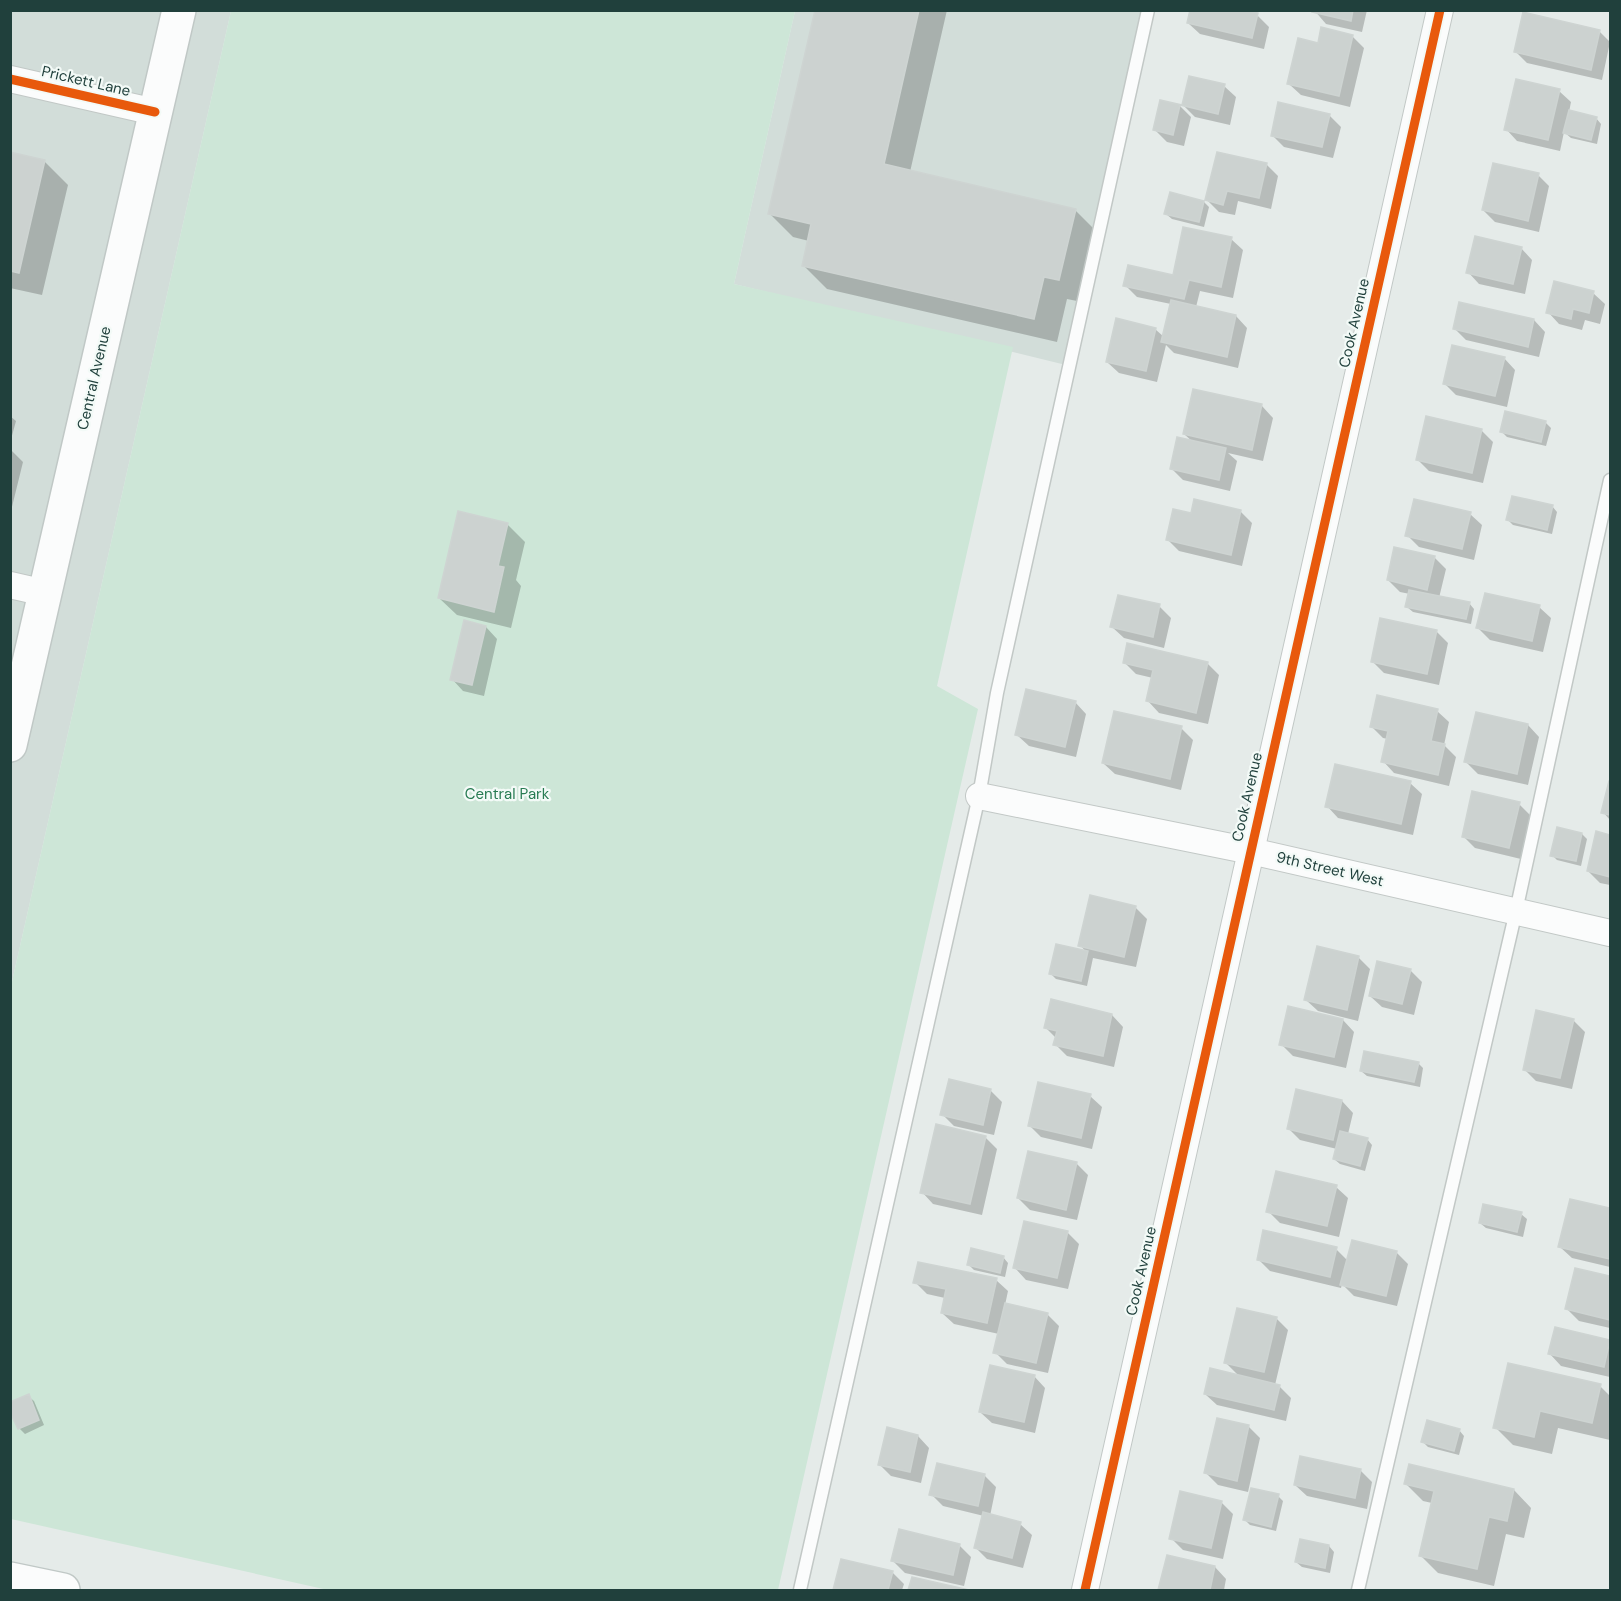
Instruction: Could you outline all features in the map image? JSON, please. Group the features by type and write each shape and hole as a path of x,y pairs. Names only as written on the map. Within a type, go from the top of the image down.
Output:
{"main road":[{"name":"Central Avenue","path":"10,745 179,10"},
{"path":"10,1579 63,1590"}],"street":[{"name":"Cook Avenue","path":"1085,1590 1440,10"},
{"name":"Prickett Lane","path":"10,79 155,111"},
{"path":"10,585 45,593"},
{"name":"9th Street West","path":"979,796 1251,851 1611,933"}],"lane":[{"path":"800,1590 979,796 997,693 1148,10"},
{"path":"1358,1590 1516,911 1611,480"}],"shaded area":[{"path":"11,11 231,11 11,986"},
{"path":"795,11 1148,11 1070,366 734,284"}],"green space":[{"name":"Central Park","path":"231,11 795,11 734,284 1013,347 937,686 978,709 778,1590 328,1590 11,1519 11,986"}],"building":[{"path":"815,10 919,10 884,164 1076,209 1059,280 1044,277 1034,319 802,266 811,224 768,214"},
{"path":"1190,10 1245,10 1258,13 1252,38 1187,23"},
{"path":"1313,10 1353,10 1351,21 1312,12"},
{"path":"1523,12 1600,30 1591,70 1514,52"},
{"path":"1321,27 1353,35 1339,96 1287,84 1298,38 1318,43"},
{"path":"1189,76 1225,84 1218,114 1180,105 1173,135 1153,130 1160,100 1182,105"},
{"path":"1516,79 1560,89 1548,140 1504,130"},
{"path":"1278,102 1330,114 1322,147 1271,136"},
{"path":"1569,110 1597,117 1591,140 1563,133"},
{"path":"10,152 45,160 19,273 10,271"},
{"path":"1217,152 1267,163 1259,198 1227,191 1223,205 1205,200"},
{"path":"1493,163 1539,173 1528,221 1482,210"},
{"path":"1170,192 1204,201 1199,222 1164,214"},
{"path":"1183,227 1232,237 1221,287 1189,280 1184,299 1123,286 1128,265 1173,275"},
{"path":"1475,236 1522,247 1513,284 1466,273"},
{"path":"1554,281 1594,291 1589,313 1573,309 1571,319 1546,313"},
{"path":"1171,300 1236,315 1227,357 1161,342"},
{"path":"1459,302 1534,319 1528,347 1453,329"},
{"path":"1116,318 1156,328 1146,371 1106,362"},
{"path":"1452,345 1505,357 1495,396 1443,384"},
{"path":"1193,389 1262,404 1252,450 1183,434"},
{"path":"1505,411 1546,421 1541,442 1500,432"},
{"path":"1426,416 1482,429 1472,473 1416,460"},
{"path":"1177,437 1226,448 1219,480 1170,469"},
{"path":"1512,496 1553,505 1547,530 1506,520"},
{"path":"1194,499 1241,510 1231,555 1166,540 1173,509 1191,513"},
{"path":"1414,499 1471,512 1462,549 1405,536"},
{"path":"458,511 508,523 498,566 504,567 494,612 438,598"},
{"path":"1394,547 1435,556 1427,590 1387,580"},
{"path":"1409,590 1470,602 1466,619 1405,607"},
{"path":"1485,593 1540,605 1532,641 1476,628"},
{"path":"1118,595 1160,604 1153,637 1110,627"},
{"path":"1380,618 1437,630 1427,674 1371,662"},
{"path":"464,620 486,626 472,685 450,680"},
{"path":"1127,643 1208,662 1196,713 1146,701 1153,670 1123,663"},
{"path":"1026,689 1076,701 1065,747 1015,735"},
{"path":"1377,695 1438,709 1431,741 1445,744 1438,775 1381,762 1388,731 1370,727"},
{"path":"1114,711 1182,726 1170,779 1102,763"},
{"path":"1476,712 1528,724 1517,774 1464,762"},
{"path":"1335,764 1411,781 1401,824 1325,807"},
{"path":"1610,781 1610,815 1601,813"},
{"path":"1472,791 1520,802 1509,848 1462,837"},
{"path":"1557,827 1582,833 1576,861 1550,856"},
{"path":"1596,831 1610,835 1610,877 1587,871"},
{"path":"1090,895 1136,906 1124,957 1078,946"},
{"path":"1056,944 1088,951 1081,981 1049,974"},
{"path":"1317,946 1359,956 1347,1010 1304,1000"},
{"path":"1377,961 1411,969 1402,1004 1369,996"},
{"path":"1051,999 1112,1014 1103,1056 1053,1045 1057,1031 1044,1028"},
{"path":"1288,1006 1343,1019 1334,1057 1279,1045"},
{"path":"1536,1010 1574,1019 1560,1078 1523,1070"},
{"path":"1364,1051 1419,1062 1414,1082 1360,1071"},
{"path":"949,1079 991,1089 983,1125 940,1115"},
{"path":"1038,1082 1091,1094 1081,1138 1028,1126"},
{"path":"1296,1089 1342,1100 1333,1140 1287,1129"},
{"path":"936,1124 986,1136 970,1204 920,1193"},
{"path":"1340,1131 1368,1138 1360,1166 1333,1159"},
{"path":"1028,1151 1077,1162 1066,1210 1017,1198"},
{"path":"1276,1171 1337,1185 1327,1226 1266,1212"},
{"path":"1570,1199 1610,1208 1610,1259 1558,1247"},
{"path":"1483,1204 1522,1212 1517,1232 1479,1223"},
{"path":"1024,1221 1068,1231 1057,1278 1013,1268"},
{"path":"1263,1230 1337,1247 1330,1277 1257,1260"},
{"path":"1352,1240 1397,1251 1386,1296 1340,1285"},
{"path":"971,1248 1004,1256 1000,1273 967,1265"},
{"path":"918,1262 997,1278 987,1323 941,1313 946,1289 913,1283"},
{"path":"1575,1268 1610,1276 1610,1320 1565,1309"},
{"path":"1005,1303 1048,1313 1036,1363 993,1353"},
{"path":"1237,1308 1277,1317 1264,1372 1224,1363"},
{"path":"1555,1327 1610,1340 1604,1367 1548,1354"},
{"path":"1508,1363 1601,1384 1592,1423 1540,1411 1534,1437 1493,1428"},
{"path":"990,1365 1035,1375 1024,1422 979,1412"},
{"path":"1210,1368 1280,1385 1274,1410 1204,1394"},
{"path":"29,1394 39,1420 18,1429 10,1412 10,1402"},
{"path":"1217,1418 1249,1425 1237,1481 1204,1473"},
{"path":"1427,1420 1460,1429 1454,1451 1421,1442"},
{"path":"887,1427 918,1435 910,1472 878,1465"},
{"path":"1300,1456 1361,1469 1355,1498 1294,1485"},
{"path":"937,1463 985,1474 978,1506 929,1495"},
{"path":"1409,1464 1514,1489 1507,1521 1489,1517 1477,1569 1419,1556 1434,1491 1404,1484"},
{"path":"1251,1488 1279,1494 1271,1527 1243,1520"},
{"path":"1180,1491 1222,1501 1211,1548 1169,1539"},
{"path":"983,1512 1021,1522 1012,1558 974,1548"},
{"path":"899,1529 960,1544 953,1575 891,1561"},
{"path":"1300,1539 1329,1545 1325,1568 1295,1562"},
{"path":"1167,1555 1215,1566 1210,1590 1158,1590"},
{"path":"841,1559 893,1571 888,1590 833,1590"},
{"path":"912,1577 969,1590 908,1590"}],"cycle path":[{"path":"1085,1590 1440,10"},
{"path":"10,79 155,112"}]}
